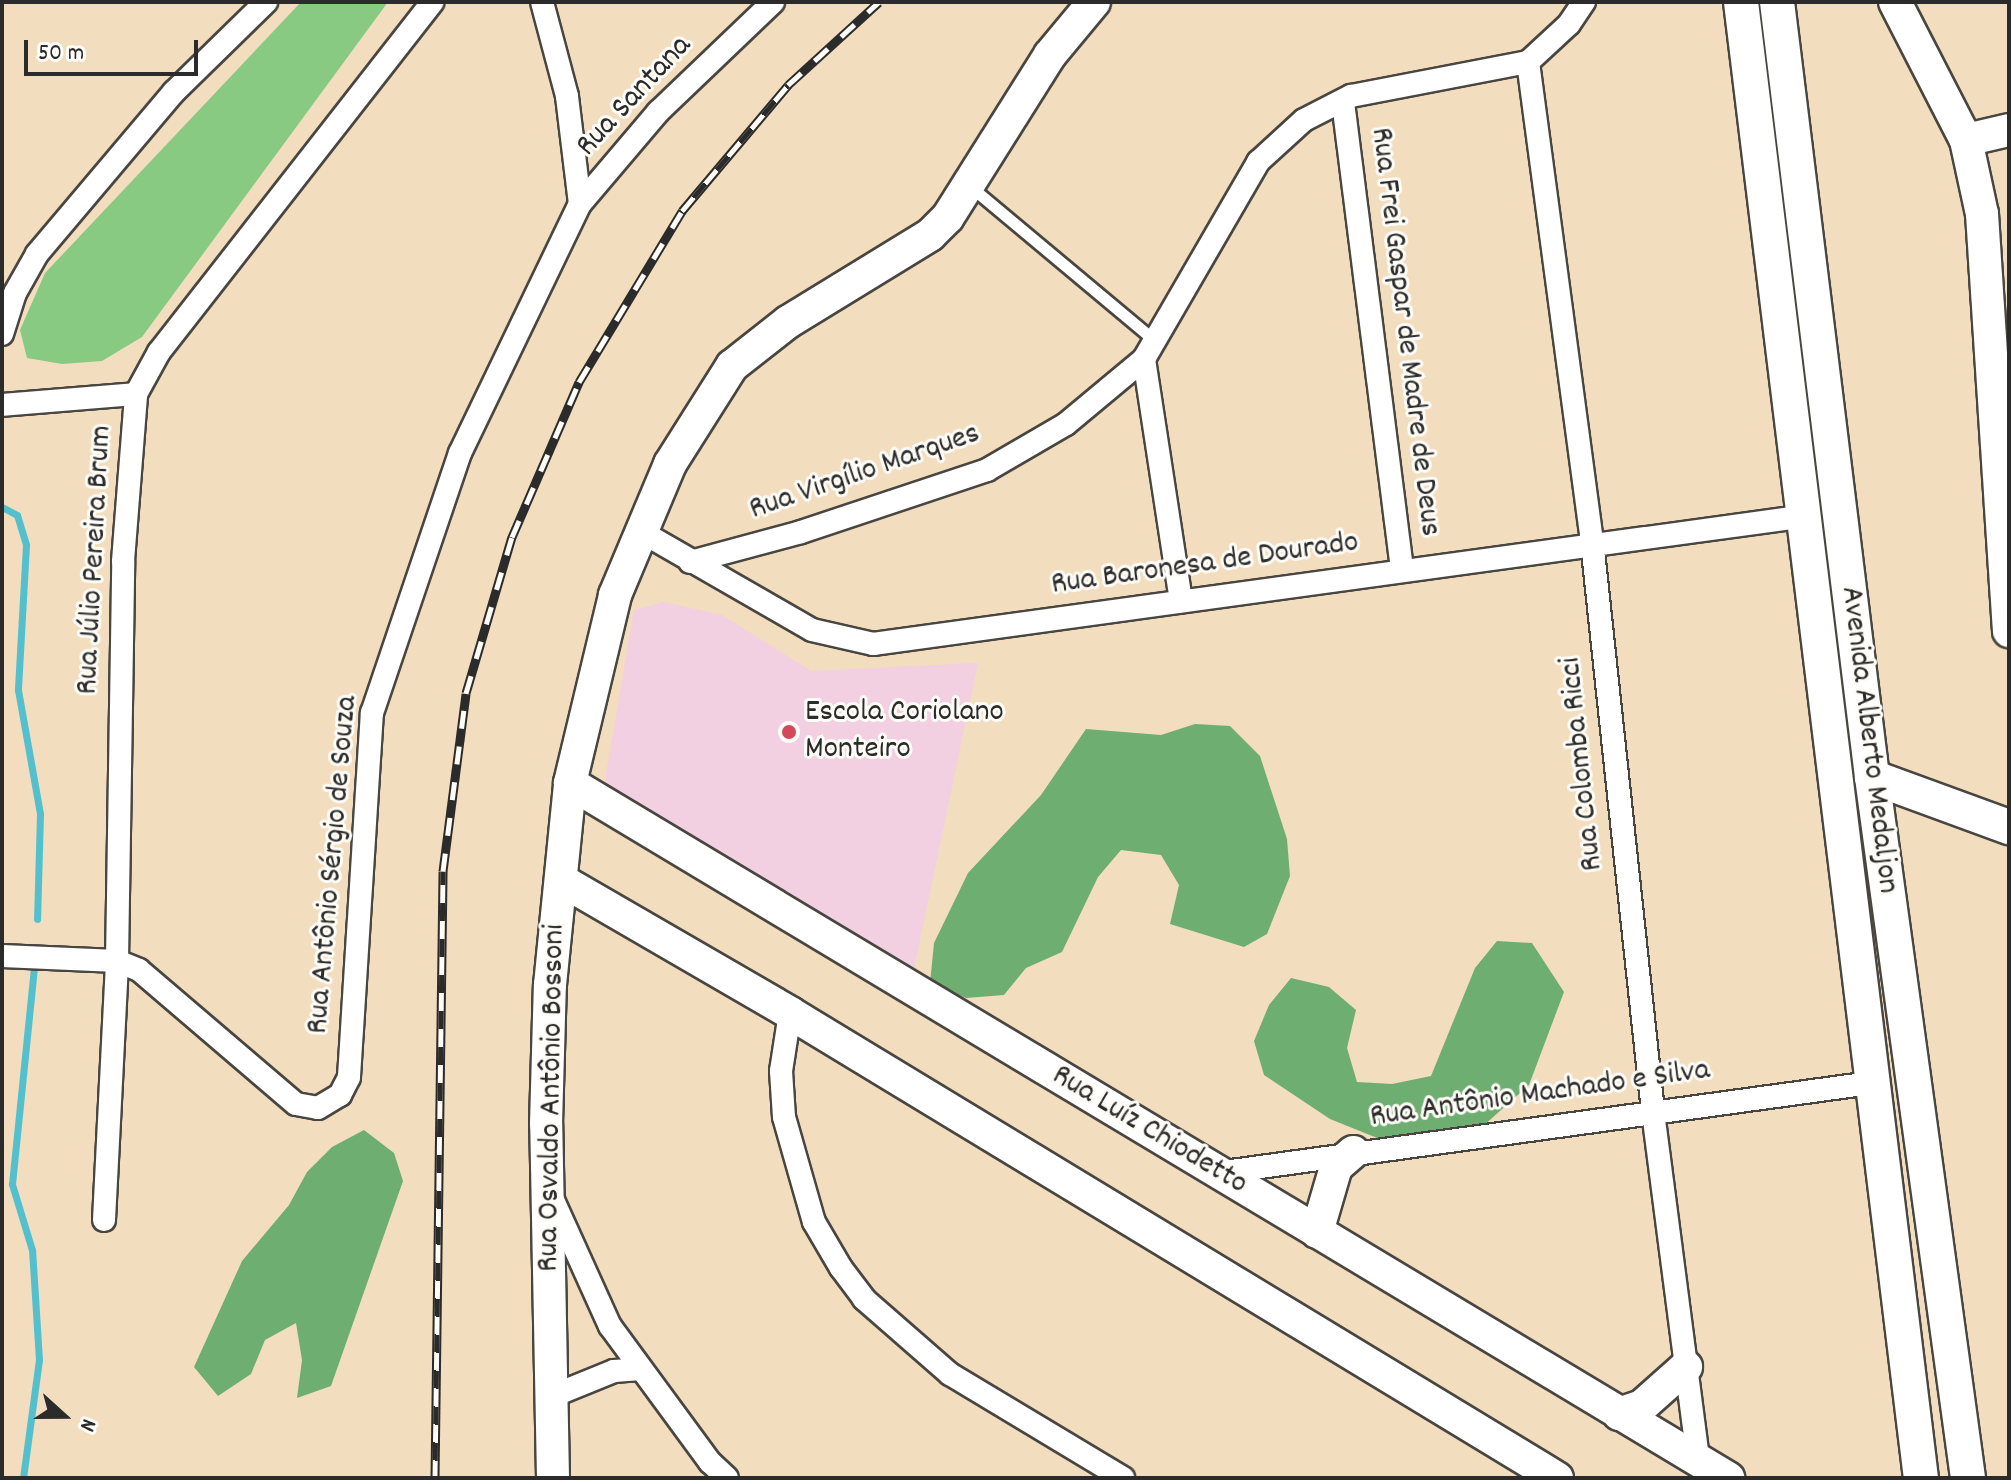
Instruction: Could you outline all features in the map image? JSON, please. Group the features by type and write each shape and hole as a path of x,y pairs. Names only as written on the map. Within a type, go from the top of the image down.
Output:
{"main road":[{"name":"Avenida Alberto Medaljon","path":"1741,2 1921,1478"},
{"name":"Avenida Alberto Medaljon","path":"1777,2 1872,777 1968,1478"},
{"path":"1872,777 2009,827"}],"street":[{"path":"2,334 15,293 37,254 174,92 266,2"},
{"name":"Rua Júlio Pereira Brum","path":"104,1220 117,961 123,561 136,394 159,352 432,2"},
{"path":"542,2 567,96 580,204"},
{"name":"Rua Santana","path":"580,204 658,112 773,2"},
{"name":"Rua Osvaldo Antônio Bossoni","path":"553,1478 547,1186 550,985 570,783 615,595 670,464 732,366 801,313 930,235 970,187 1050,55 1094,2"},
{"path":"1528,62 1569,24 1584,2"},
{"path":"1895,2 1966,140 1982,214 2009,631"},
{"name":"Rua Virgílio Marques","path":"690,562 801,532 987,470 1066,424 1149,350 1258,162 1304,120 1343,102 1528,62"},
{"name":"Rua Colomba Ricci","path":"1528,62 1592,542 1653,1112 1698,1460"},
{"name":"Rua Frei Gaspar de Madre de Deus","path":"1343,102 1402,569"},
{"path":"1966,140 2009,130"},
{"name":"Rua Antônio Sérgio de Souza","path":"2,956 117,961 139,970 296,1104 318,1108 340,1095 349,1077 372,713 460,453 580,204"},
{"path":"1149,350 1181,601"},
{"path":"2,405 136,394"},
{"name":"Rua Baronesa de Dourado","path":"640,531 812,630 873,644 1592,542 1806,516"},
{"name":"Rua Luíz Chiodetto","path":"570,783 1728,1478"},
{"path":"561,880 790,1013 1557,1478"},
{"path":"790,1013 781,1071 784,1117 814,1222 841,1268 864,1299 950,1374 1123,1478"},
{"name":"Rua Antônio Machado e Silva","path":"1217,1173 1871,1083"},
{"path":"1317,1232 1336,1167 1353,1152"},
{"path":"547,1186 610,1326 727,1478"},
{"path":"1619,1414 1642,1406 1686,1367"},
{"path":"550,1397 614,1371 641,1369"}],"lane":[{"path":"970,187 1149,350"}],"shaded area":[{"name":"Escola Coriolano Monteiro","path":"663,602 722,615 811,671 978,663 912,978 603,792 634,610"}],"green space":[{"path":"301,2 388,2 142,337 102,361 62,364 27,358 20,330 45,273"},
{"path":"1195,724 1230,726 1260,756 1287,839 1290,876 1267,934 1244,947 1170,924 1179,885 1161,855 1121,850 1098,877 1062,952 1026,968 1004,995 966,998 930,983 934,943 968,873 1041,795 1086,729 1161,735"},
{"path":"1497,941 1532,943 1564,992 1529,1085 1473,1135 1402,1148 1330,1119 1264,1075 1254,1041 1269,1005 1291,978 1329,987 1356,1010 1347,1048 1357,1082 1392,1084 1431,1076 1475,968"},
{"path":"364,1130 394,1153 403,1181 331,1386 297,1398 302,1360 296,1323 265,1340 251,1374 218,1396 194,1367 242,1261 289,1205 307,1172 332,1147"}],"waterway":[{"path":"2,507 17,515 26,545 18,690 40,814 37,919"},
{"path":"23,1478 39,1360 32,1250 12,1184 34,966"}],"railway":[{"path":"435,1478 443,871 466,693 512,537 579,382 682,211 788,85 879,2"}],"place":[{"name":"Escola Coriolano Monteiro","path":"789,732"}]}
